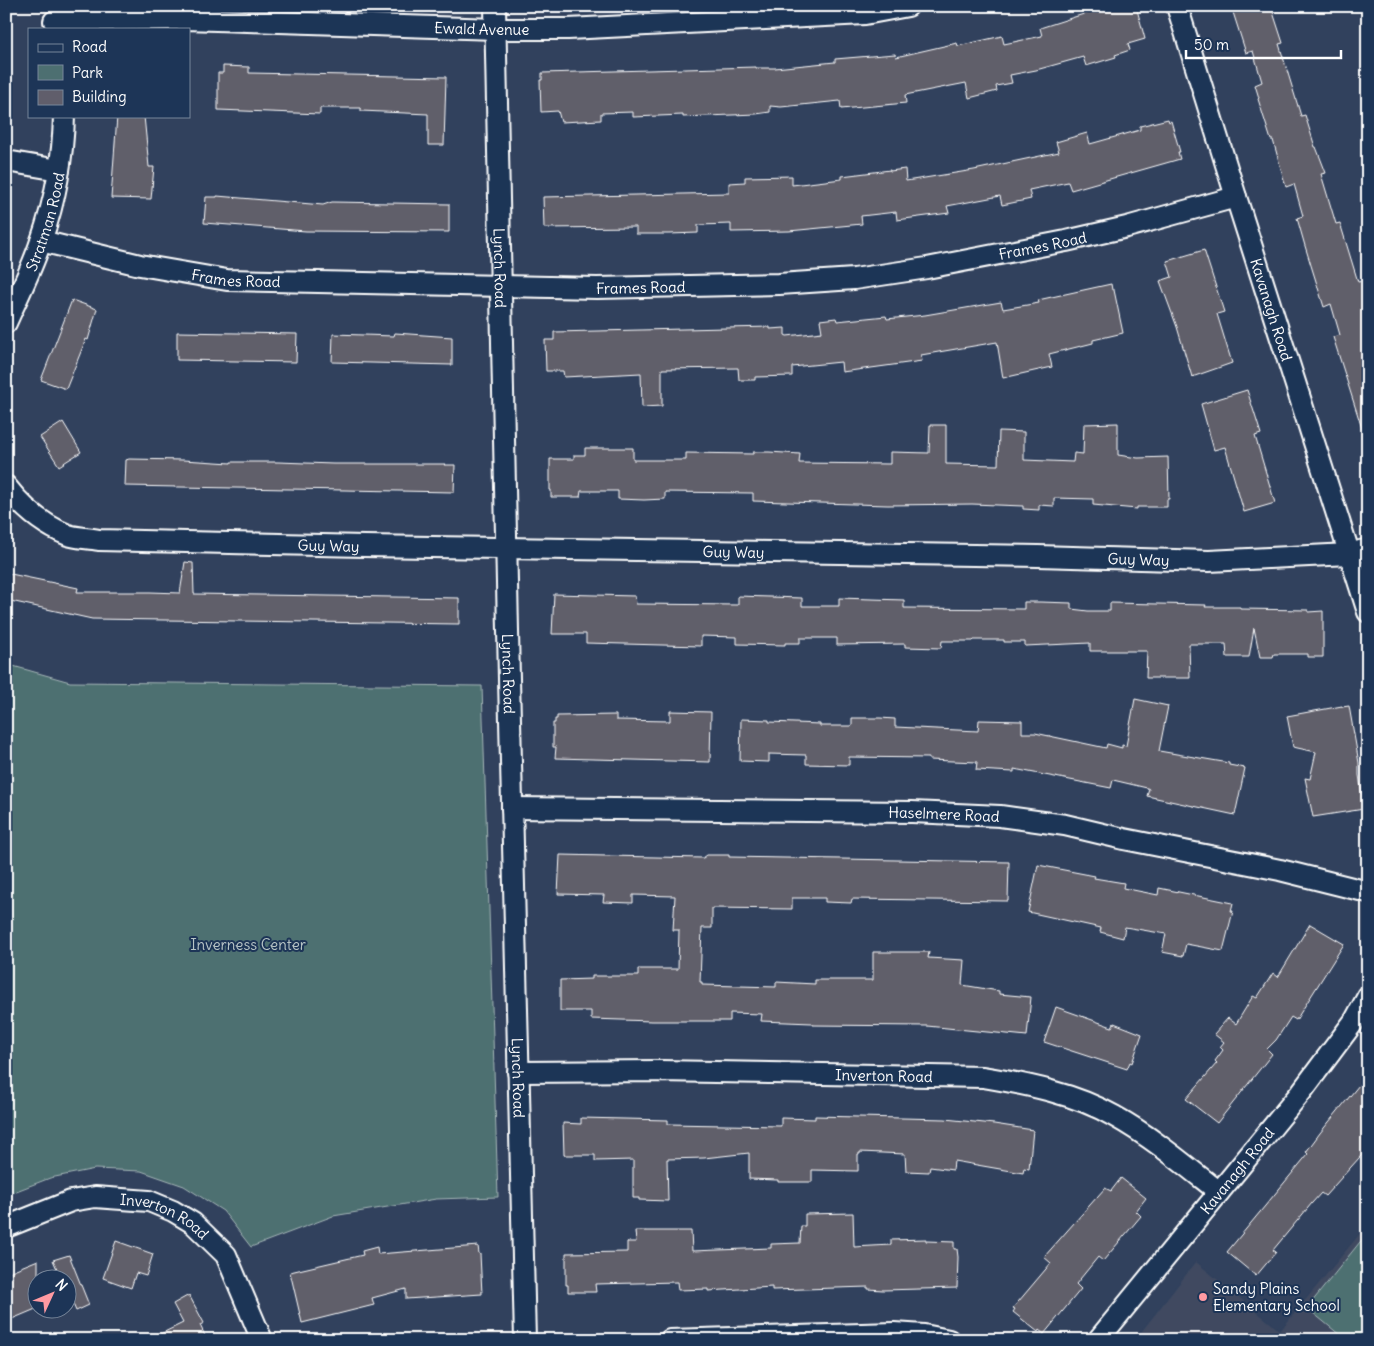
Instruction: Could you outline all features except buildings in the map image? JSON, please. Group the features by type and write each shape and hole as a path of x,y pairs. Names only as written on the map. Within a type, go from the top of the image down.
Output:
{"street":[{"name":"Lynch Road","path":"495,6 525,1340"},
{"name":"Ewald Avenue","path":"54,19 186,19 496,29 568,29 865,14 908,6"},
{"name":"Kavanagh Road","path":"1177,6 1236,197 1358,551 1368,612"},
{"name":"Stratman Road","path":"6,323 41,241 56,191 64,139 64,118"},
{"path":"6,161 59,170"},
{"name":"Frames Road","path":"41,241 140,265 227,280 597,288 779,284 854,279 926,268 1066,241 1127,227 1236,197"},
{"name":"Guy Way","path":"6,486 18,502 47,524 69,535 99,540 1209,561 1358,551"},
{"name":"Haselmere Road","path":"512,808 912,812 1000,816 1065,825 1124,839 1280,870 1368,892"},
{"name":"Kavanagh Road","path":"1098,1340 1302,1092 1355,1020 1368,996"},
{"name":"Inverton Road","path":"518,1072 660,1071 973,1077 1027,1084 1080,1101 1113,1115 1176,1158 1219,1192"},
{"name":"Inverton Road","path":"6,1227 71,1201 95,1197 149,1201 157,1204 193,1224 226,1255 262,1340"},
{"path":"670,1340 894,1333 924,1335 949,1340"}],"shaded area":[{"name":"Sandy Plains Elementary School","path":"1368,1224 1368,1340 1135,1340 1196,1262 1280,1331"}],"green space":[{"name":"Inverness Center","path":"6,664 70,682 482,686 498,1197 436,1199 333,1216 251,1247 223,1211 184,1186 141,1171 95,1169 50,1178 6,1195"},
{"path":"1368,1232 1368,1340 1346,1340 1307,1308"}],"place":[{"name":"Sandy Plains Elementary School","path":"1203,1297"}]}
